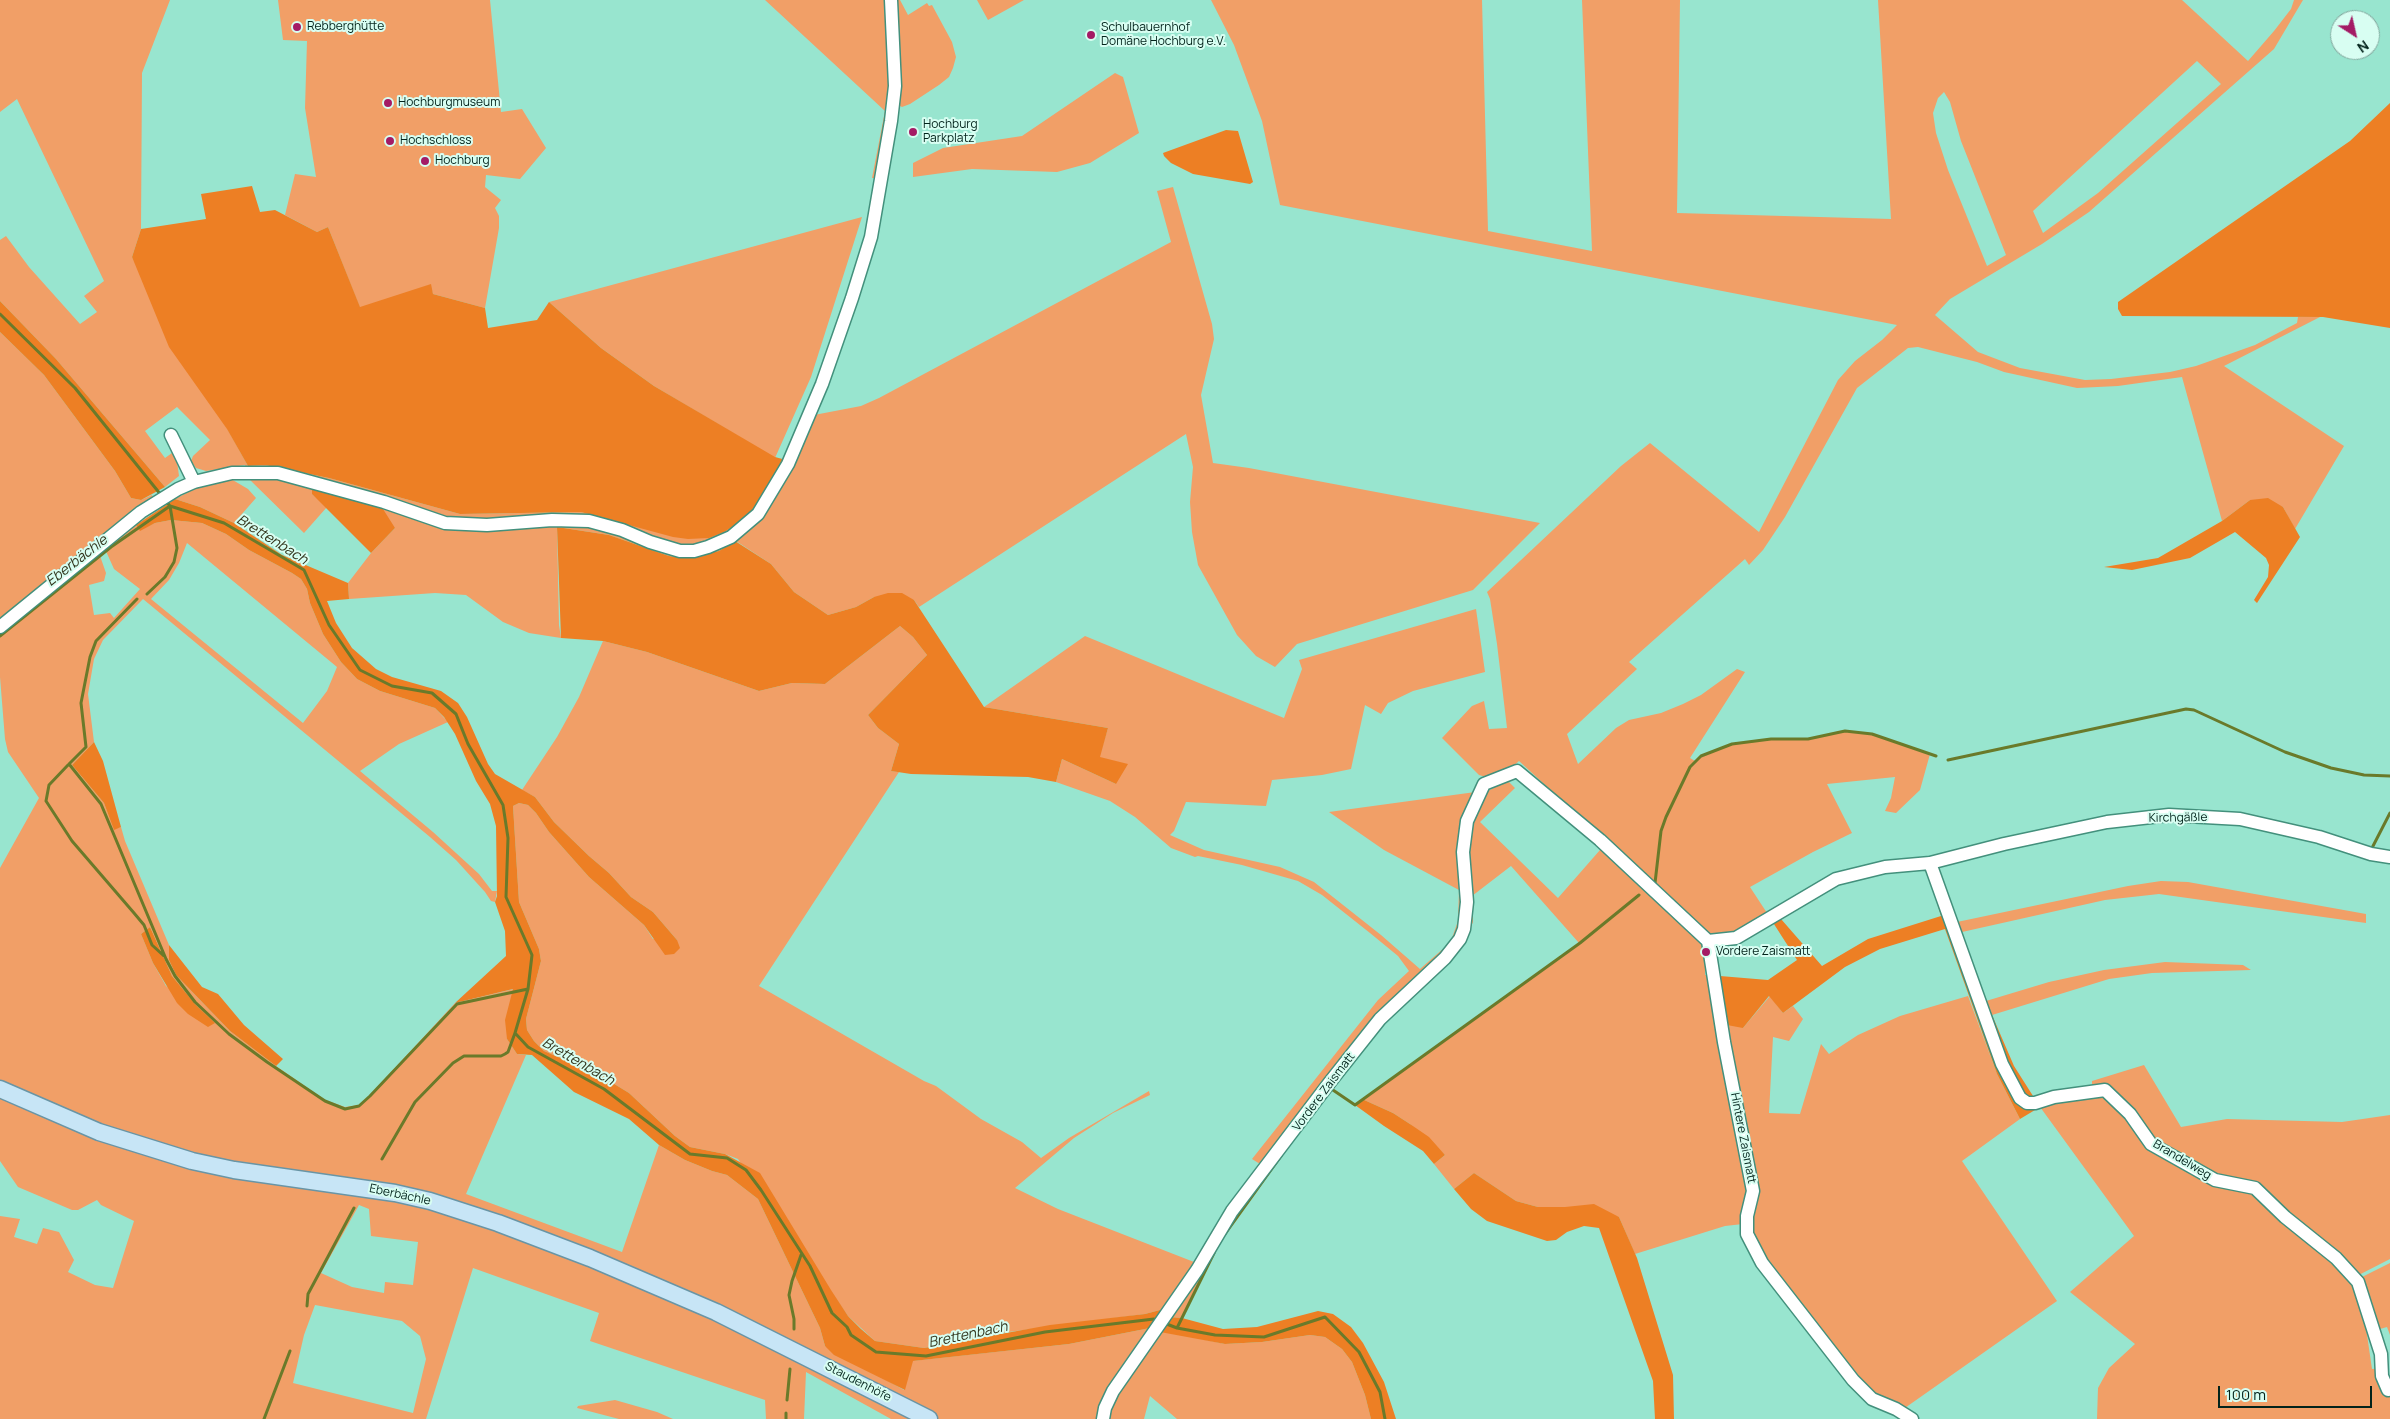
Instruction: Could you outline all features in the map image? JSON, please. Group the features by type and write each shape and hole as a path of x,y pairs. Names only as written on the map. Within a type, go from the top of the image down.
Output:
{"main road":[{"name":"Eberbächle","path":"0,1089 100,1132 192,1161 243,1171 395,1193 463,1210 617,1269 786,1346"},
{"name":"Staudenhöfe","path":"786,1346 929,1419"}],"street":[{"path":"0,627 141,512 156,502 194,482 232,473 259,472 278,474 384,502 445,523 487,525 552,520 589,521 622,530 650,542 680,551 694,551 718,544 740,530 758,514 788,464 822,384 871,237 895,86 891,0"},
{"path":"171,435 194,482"},
{"name":"Vordere Zaismatt","path":"1103,1419 1105,1408 1113,1391 1197,1270 1232,1211 1380,1019 1445,958 1460,939 1464,929 1467,902 1463,852 1467,821 1484,784 1517,771 1600,840 1708,942"},
{"name":"Kirchgäßle","path":"1930,863 2107,822 2169,815 2240,819 2319,837 2371,854 2390,857"},
{"path":"1708,942 1736,938 1836,879 1885,867 1930,863"},
{"name":"Brandelweg","path":"1930,863 2002,1064 2020,1098 2026,1103 2035,1103 2054,1097 2104,1090 2130,1114 2151,1144 2215,1180 2255,1188 2285,1217 2336,1258 2358,1282 2385,1353 2382,1376 2388,1390"},
{"name":"Hintere Zaismatt","path":"1708,942 1724,1042 1753,1191 1747,1234 1762,1263 1853,1380 1872,1399 1896,1409 1912,1419"}],"shaded area":[{"path":"0,0 170,0 142,73 141,229 132,257 248,466 265,465 329,478 460,514 581,512 601,516 770,489 820,381 867,235 877,178 872,178 885,111 765,0 900,0 908,15 927,3 929,6 932,5 952,42 956,57 949,77 910,104 902,107 898,105 874,239 855,311 814,415 861,406 879,398 1171,242 1157,191 1173,187 1212,324 1214,339 1201,395 1213,463 1249,468 1540,523 1473,590 1297,644 1275,667 1256,656 1237,635 1198,565 1192,532 1190,502 1193,467 1186,434 919,607 914,600 874,597 856,607 828,615 794,592 771,564 736,541 719,551 683,558 669,556 609,535 557,527 559,625 561,638 529,633 503,622 466,595 435,593 349,599 348,583 371,553 395,528 312,494 327,507 304,533 249,479 245,465 206,471 196,468 191,461 193,456 210,440 177,407 145,431 165,458 172,453 177,461 179,476 165,487 56,359 0,301 0,240 6,236 29,267 80,324 97,312 84,296 104,281 17,99 0,112"},
{"name":"Hochburg","path":"278,0 490,0 501,112 522,109 546,148 520,179 486,175 485,187 501,200 495,208 499,216 499,228 485,308 433,294 430,285 360,308 328,227 317,232 285,215 295,174 316,177 305,108 307,41 283,40"},
{"path":"977,0 1024,0 988,20"},
{"path":"1211,0 1482,0 1488,231 1592,251 1582,0 1680,0 1677,213 1891,219 1878,0 2182,0 2248,61 2291,9 2294,0 2303,0 2274,49 2089,212 2042,244 1950,299 1935,315 1978,352 2020,368 2085,380 2170,372 2196,366 2255,345 2297,323 2298,317 2320,317 2224,366 2344,446 2295,529 2283,507 2250,500 2222,521 2182,377 2118,386 2077,388 2004,372 1977,362 1918,347 1908,348 1857,388 1785,517 1763,550 1749,565 1745,559 1629,662 1637,669 1567,734 1578,764 1616,728 1629,720 1661,713 1683,704 1701,695 1737,669 1745,672 1690,758 1695,761 1701,756 1732,744 1771,739 1808,739 1845,731 1872,734 1930,754 1920,790 1896,813 1885,811 1891,798 1895,777 1827,784 1852,833 1750,887 1767,913 1734,933 1701,943 1705,959 1705,975 1720,976 1743,1028 1770,996 1783,1013 1793,1006 1803,1019 1789,1041 1773,1037 1769,1113 1800,1114 1821,1044 1829,1054 1858,1035 1900,1016 1968,996 1997,1074 2020,1119 1962,1161 2057,1301 1902,1410 1849,1380 1743,1224 1725,1226 1635,1254 1619,1217 1565,1207 1538,1207 1516,1201 1474,1173 1454,1189 1434,1164 1445,1155 1410,1124 1393,1113 1362,1099 1579,943 1511,866 1472,896 1473,922 1463,945 1452,960 1392,1010 1307,1121 1222,1240 1182,1318 1169,1317 1160,1310 1145,1314 1001,1333 924,1348 875,1341 848,1316 738,1159 725,1154 690,1147 675,1136 629,1093 598,1074 544,1051 527,1030 526,1019 541,961 539,949 519,902 513,806 519,803 528,805 589,877 644,925 653,939 677,940 653,912 631,897 609,873 554,822 535,797 522,790 557,737 579,697 603,641 647,652 759,691 792,683 825,684 900,626 913,637 927,655 868,715 878,728 899,744 891,771 899,772 759,986 924,1081 936,1086 981,1119 1022,1142 1041,1158 1069,1138 1149,1091 1150,1095 1113,1113 1074,1138 1015,1188 1058,1209 1194,1262 1260,1164 1252,1159 1378,1000 1409,971 1398,956 1370,933 1322,895 1298,881 1242,865 1195,857 1171,848 1135,817 1110,801 1056,782 1062,759 1116,784 1099,757 1108,728 984,707 1085,636 1284,718 1302,669 1299,660 1476,609 1485,672 1413,691 1388,703 1381,714 1365,705 1351,769 1322,775 1272,780 1266,806 1186,802 1174,831 1170,835 1204,850 1280,867 1314,882 1381,935 1420,969 1444,948 1452,938 1458,921 1459,890 1384,850 1329,812 1490,790 1509,782 1515,788 1480,822 1558,898 1607,842 1519,761 1510,769 1486,777 1479,775 1442,738 1472,706 1484,701 1489,729 1507,728 1497,644 1490,599 1487,592 1621,466 1650,443 1759,532 1838,380 1855,361 1882,340 1897,325 1280,205 1262,121 1234,45","holes":["2197,61 2221,84 2098,193 2043,233 2033,211","1944,92 1950,102 1961,141 2006,255 1987,266 1948,170 1936,133 1933,113 1938,98"]},
{"path":"1115,73 1123,77 1139,133 1090,163 1057,172 972,169 913,177 913,163 943,148 1022,136"},
{"path":"2390,103 2390,328 2323,317 2122,316 2118,309 2118,302 2350,141"},
{"path":"1226,130 1238,131 1253,182 1250,184 1193,174 1171,163 1164,156 1163,153"},
{"path":"252,186 260,212 275,210 317,232 328,227 360,307 431,284 433,294 485,308 488,328 537,320 549,302 601,348 654,386 775,457 786,460 755,509 741,521 724,532 709,538 688,539 673,537 581,512 460,514 329,478 265,465 248,466 227,429 169,347 132,257 141,229 206,219 201,194"},
{"path":"862,217 811,377 775,458 654,386 601,348 549,302"},
{"path":"0,301 56,359 165,487 141,500 131,498 115,471 44,375 0,332"},
{"path":"0,332 44,375 115,471 131,498 141,500 152,495 159,508 136,525 140,530 155,523 171,520 202,523 226,534 249,550 292,573 301,579 307,589 310,603 323,634 341,662 357,679 380,691 435,708 448,722 399,744 360,771 433,832 479,874 492,891 497,891 495,902 491,901 456,860 430,837 143,599 103,640 94,659 88,694 94,742 72,765 104,803 114,829 121,827 125,841 169,945 169,960 176,975 230,1031 325,1100 345,1107 359,1105 455,1003 514,989 507,1039 517,1054 526,1055 466,1194 622,1252 659,1145 685,1160 727,1175 758,1199 820,1328 825,1346 904,1390 912,1361 1069,1344 1150,1328 1225,1344 1262,1342 1310,1335 1325,1337 1342,1349 1352,1362 1365,1395 1371,1419 1177,1419 1150,1396 1144,1419 891,1419 806,1372 804,1419 766,1419 765,1400 590,1341 599,1313 473,1268 426,1419 0,1419 0,1216 20,1219 14,1237 37,1244 43,1228 59,1232 74,1260 68,1272 95,1285 113,1288 134,1221 101,1205 97,1200 78,1210 72,1210 18,1187 0,1161 0,868 39,798 8,752 5,739 0,677","holes":["187,543 337,667 327,691 303,723 151,599 169,580 179,563","105,549 114,569 140,589 114,618 110,613 94,615 89,585 104,581 106,573 99,553","150,927 172,976 214,1023 166,986 153,963 141,934","359,1205 369,1209 371,1236 418,1242 413,1285 385,1282 384,1293 352,1287 321,1273","315,1305 402,1321 420,1336 426,1359 413,1413 293,1383 304,1335"]},
{"path":"231,479 248,489 256,498 234,523 200,507 175,499 196,488"},
{"path":"312,486 383,509 395,528 371,553 312,494"},
{"path":"2268,498 2283,507 2300,537 2257,603 2254,600 2268,577 2269,565 2266,558 2235,532 2190,558 2132,570 2104,567 2158,558 2222,521 2250,500"},
{"path":"175,499 200,507 234,523 282,555 348,583 349,599 327,601 336,623 352,648 376,669 392,677 441,691 458,703 467,717 488,764 495,774 535,797 554,822 609,873 631,897 653,912 677,940 680,948 674,954 665,955 644,925 589,877 528,805 519,803 513,806 519,902 539,949 541,961 526,1019 527,1030 534,1041 544,1051 598,1074 629,1093 675,1136 690,1147 725,1154 760,1173 848,1316 875,1341 924,1348 1050,1325 1145,1314 1160,1310 1162,1313 1150,1328 1069,1344 913,1361 905,1390 834,1355 825,1346 820,1328 758,1199 727,1175 685,1160 659,1145 629,1119 574,1092 532,1055 517,1054 507,1039 505,1020 513,989 455,1003 506,956 505,931 495,902 497,896 496,826 490,804 476,781 455,734 444,717 435,708 380,691 357,679 341,662 323,634 310,603 307,589 301,579 292,573 249,550 226,534 202,523 171,520 155,523 140,531 136,525"},
{"path":"557,527 609,535 669,556 683,558 719,551 735,541 771,564 794,592 828,615 856,607 874,597 888,593 902,593 914,600 984,707 1108,728 1100,757 1128,764 1116,784 1062,759 1056,782 1028,777 911,774 891,771 899,744 878,728 868,715 927,655 913,637 900,626 825,684 792,683 759,691 647,652 603,641 561,638"},
{"path":"94,742 103,761 121,827 114,830 104,803 72,765"},
{"path":"1939,868 1986,1001 2014,1066 2040,1107 2020,1119 1997,1074 1945,929 1880,949 1845,967 1783,1013 1769,996 1743,1028 1727,1025 1720,976 1768,980 1797,960 1772,921 1781,919 1822,966 1868,939 1941,916 1927,869"},
{"path":"2161,881 2188,882 2366,914 2366,923 2159,894 2105,900 1962,932 1957,922 2128,886"},
{"path":"150,927 172,976 196,1005 215,1023 208,1027 188,1014 177,1003 153,963 141,934"},
{"path":"169,945 202,987 218,994 244,1025 283,1059 276,1066 230,1031 176,975 169,960"},
{"path":"2165,962 2243,965 2251,970 2152,973 2109,979 1992,1015 1986,1001 2049,982 2104,970"},
{"path":"2144,1065 2181,1127 2227,1119 2342,1122 2390,1115 2390,1259 2349,1280 2356,1290 2369,1325 2366,1328 2372,1369 2386,1368 2390,1397 2390,1419 2097,1419 2098,1388 2109,1368 2135,1344 2070,1292 2134,1236 2035,1100 2092,1089 2092,1081"},
{"path":"1362,1099 1393,1113 1410,1124 1429,1137 1445,1155 1434,1164 1423,1151 1355,1105"},
{"path":"1474,1173 1516,1201 1538,1207 1594,1204 1619,1217 1637,1258 1673,1375 1674,1419 1655,1419 1653,1381 1599,1228 1584,1226 1567,1232 1556,1240 1547,1241 1487,1221 1471,1209 1454,1189"},
{"path":"2390,1263 2390,1335 2387,1327 2380,1329 2360,1278"},
{"path":"1318,1311 1333,1314 1351,1327 1363,1343 1384,1382 1396,1419 1371,1419 1365,1395 1352,1362 1342,1349 1325,1337 1310,1335 1262,1342 1225,1344 1160,1332 1169,1317 1182,1318 1223,1329 1257,1327"},
{"path":"615,1400 657,1412 673,1419 619,1419 577,1408 578,1406"}],"waterway":[{"name":"Brettenbach","path":"0,314 75,388 161,495"},
{"name":"Brettenbach","path":"165,500 170,506 224,523 304,570 329,625 360,670 392,686 432,693 456,714 468,744 503,805 508,838 506,897 532,955 528,989 515,1033 528,1047 604,1089 690,1154 727,1158 746,1170 810,1266 832,1313 847,1327 851,1335 876,1352 926,1356 1045,1332 1154,1319 1158,1321"},
{"name":"Eberbächle","path":"0,636 111,547 170,506 177,548 174,562 165,577 147,594"},
{"path":"137,599 96,641 90,657 81,703 86,747 69,764 101,804 166,959 175,976 195,1002 229,1034 267,1062 325,1101 345,1109 359,1106 370,1096 457,1004 528,989"},
{"path":"1948,760 2186,709 2194,710 2285,752 2331,768 2364,775 2390,776"},
{"path":"1655,883 1661,831 1666,817 1690,767 1701,756 1732,744 1771,739 1808,739 1845,731 1872,734 1936,756"},
{"path":"68,765 49,785 46,801 72,841 144,925 152,945 164,956"},
{"path":"2372,848 2390,813"},
{"path":"1330,1088 1355,1105 1580,943 1639,895"},
{"path":"382,1159 415,1102 453,1063 464,1056 501,1056 508,1052 515,1033"},
{"path":"1225,1234 1281,1156"},
{"path":"307,1306 308,1294 354,1208"},
{"path":"1177,1328 1214,1253"},
{"path":"794,1329 789,1295 801,1255"},
{"name":"Brettenbach","path":"1164,1323 1177,1328 1215,1335 1264,1337 1325,1317 1359,1352 1380,1392 1385,1419"},
{"path":"264,1419 290,1351"},
{"path":"787,1400 790,1369"},
{"path":"786,1413 786,1419"}],"place":[{"name":"Rebberghütte","path":"297,27"},
{"name":"Schulbauernhof Domäne Hochburg e.V.","path":"1091,35"},
{"name":"Hochburgmuseum","path":"388,103"},
{"name":"Hochburg Parkplatz","path":"913,132"},
{"name":"Hochschloss","path":"390,141"},
{"name":"Hochburg","path":"425,161"},
{"name":"Vordere Zaismatt","path":"1706,952"}]}
